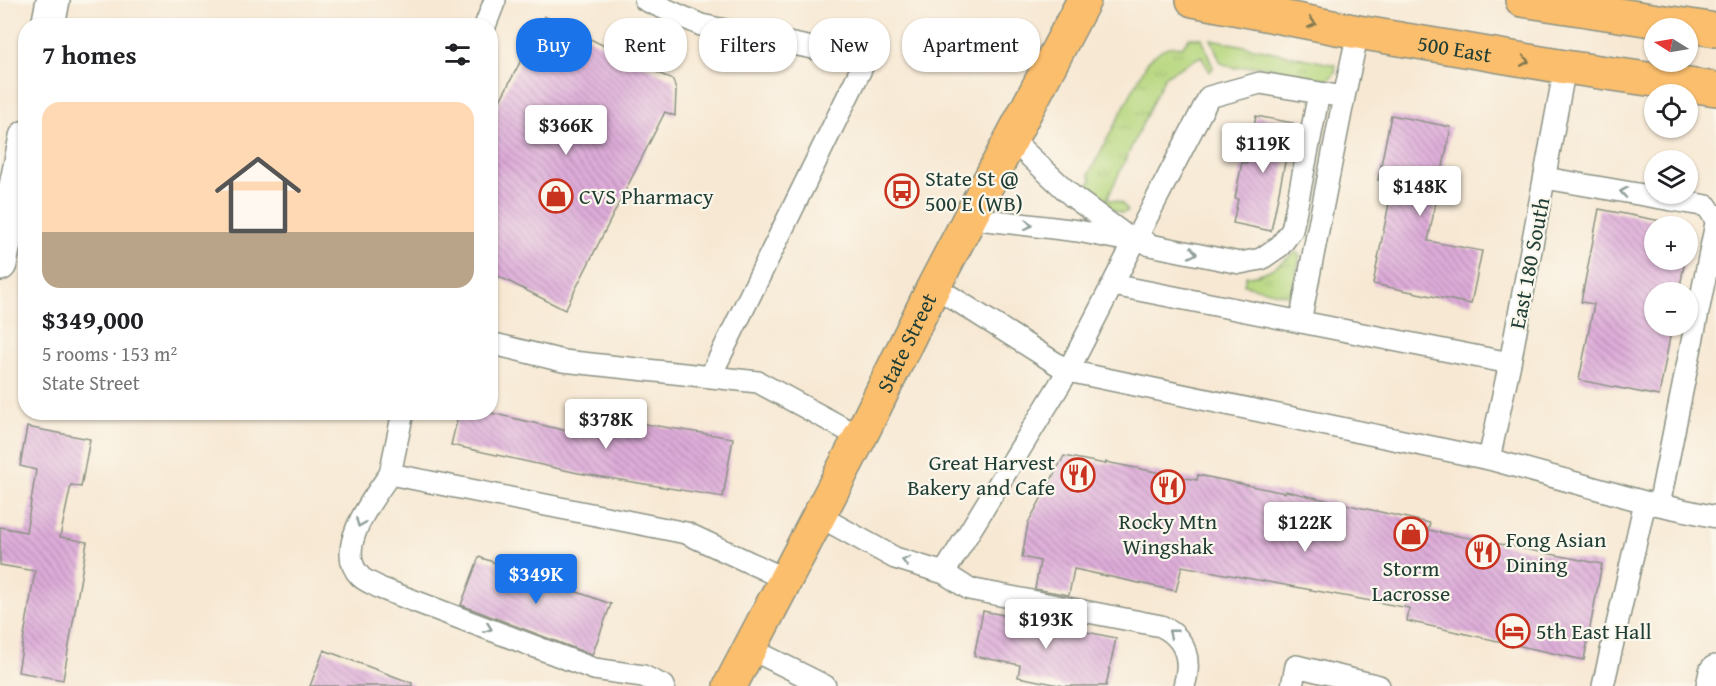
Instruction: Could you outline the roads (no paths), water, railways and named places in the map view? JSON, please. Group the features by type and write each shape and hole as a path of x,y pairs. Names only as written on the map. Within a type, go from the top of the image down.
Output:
{"main road":[{"name":"State Street","path":"730,686 860,437 934,285 1084,0"},
{"name":"500 East","path":"1193,0 1358,32 1565,67 1716,89"},
{"path":"1522,0 1594,6 1716,30"}],"street":[{"path":"50,18 53,0"},
{"path":"0,264 18,176"},
{"path":"1713,686 1716,672"}],"lane":[{"path":"488,18 495,0"},
{"path":"645,0 701,25 866,59 710,377"},
{"path":"1300,322 1358,32"},
{"name":"East 180 South","path":"1489,459 1510,363 1565,67"},
{"path":"944,573 1068,371 1209,97 1260,83 1344,97"},
{"path":"1011,139 1072,196 1136,239 1150,245 1240,263 1261,258 1280,246 1292,230 1318,93"},
{"path":"1545,178 1707,206 1716,222 1652,503 1603,686"},
{"path":"970,218 1136,239"},
{"path":"934,285 1068,371 1489,459 1652,503 1716,517"},
{"path":"1113,285 1510,363"},
{"path":"498,345 563,361 758,382 860,437"},
{"path":"401,420 390,474 366,509 351,543 351,560 359,575 380,588 594,669 643,676 664,686"},
{"path":"390,474 687,533 785,579"},
{"path":"819,516 895,558 944,573 969,589 1161,626 1179,637 1184,647 1187,673 1184,686"},
{"path":"749,648 825,686"},
{"path":"1292,686 1296,666 1379,686"}],"place":[{"name":"State St @ 500 E (WB)","path":"902,191"},
{"name":"CVS Pharmacy","path":"556,196"},
{"name":"Great Harvest Bakery and Cafe","path":"1078,475"},
{"name":"Rocky Mtn Wingshak","path":"1168,487"},
{"name":"Storm Lacrosse","path":"1411,534"},
{"name":"Fong Asian Dining","path":"1483,552"},
{"name":"5th East Hall","path":"1513,631"}]}
